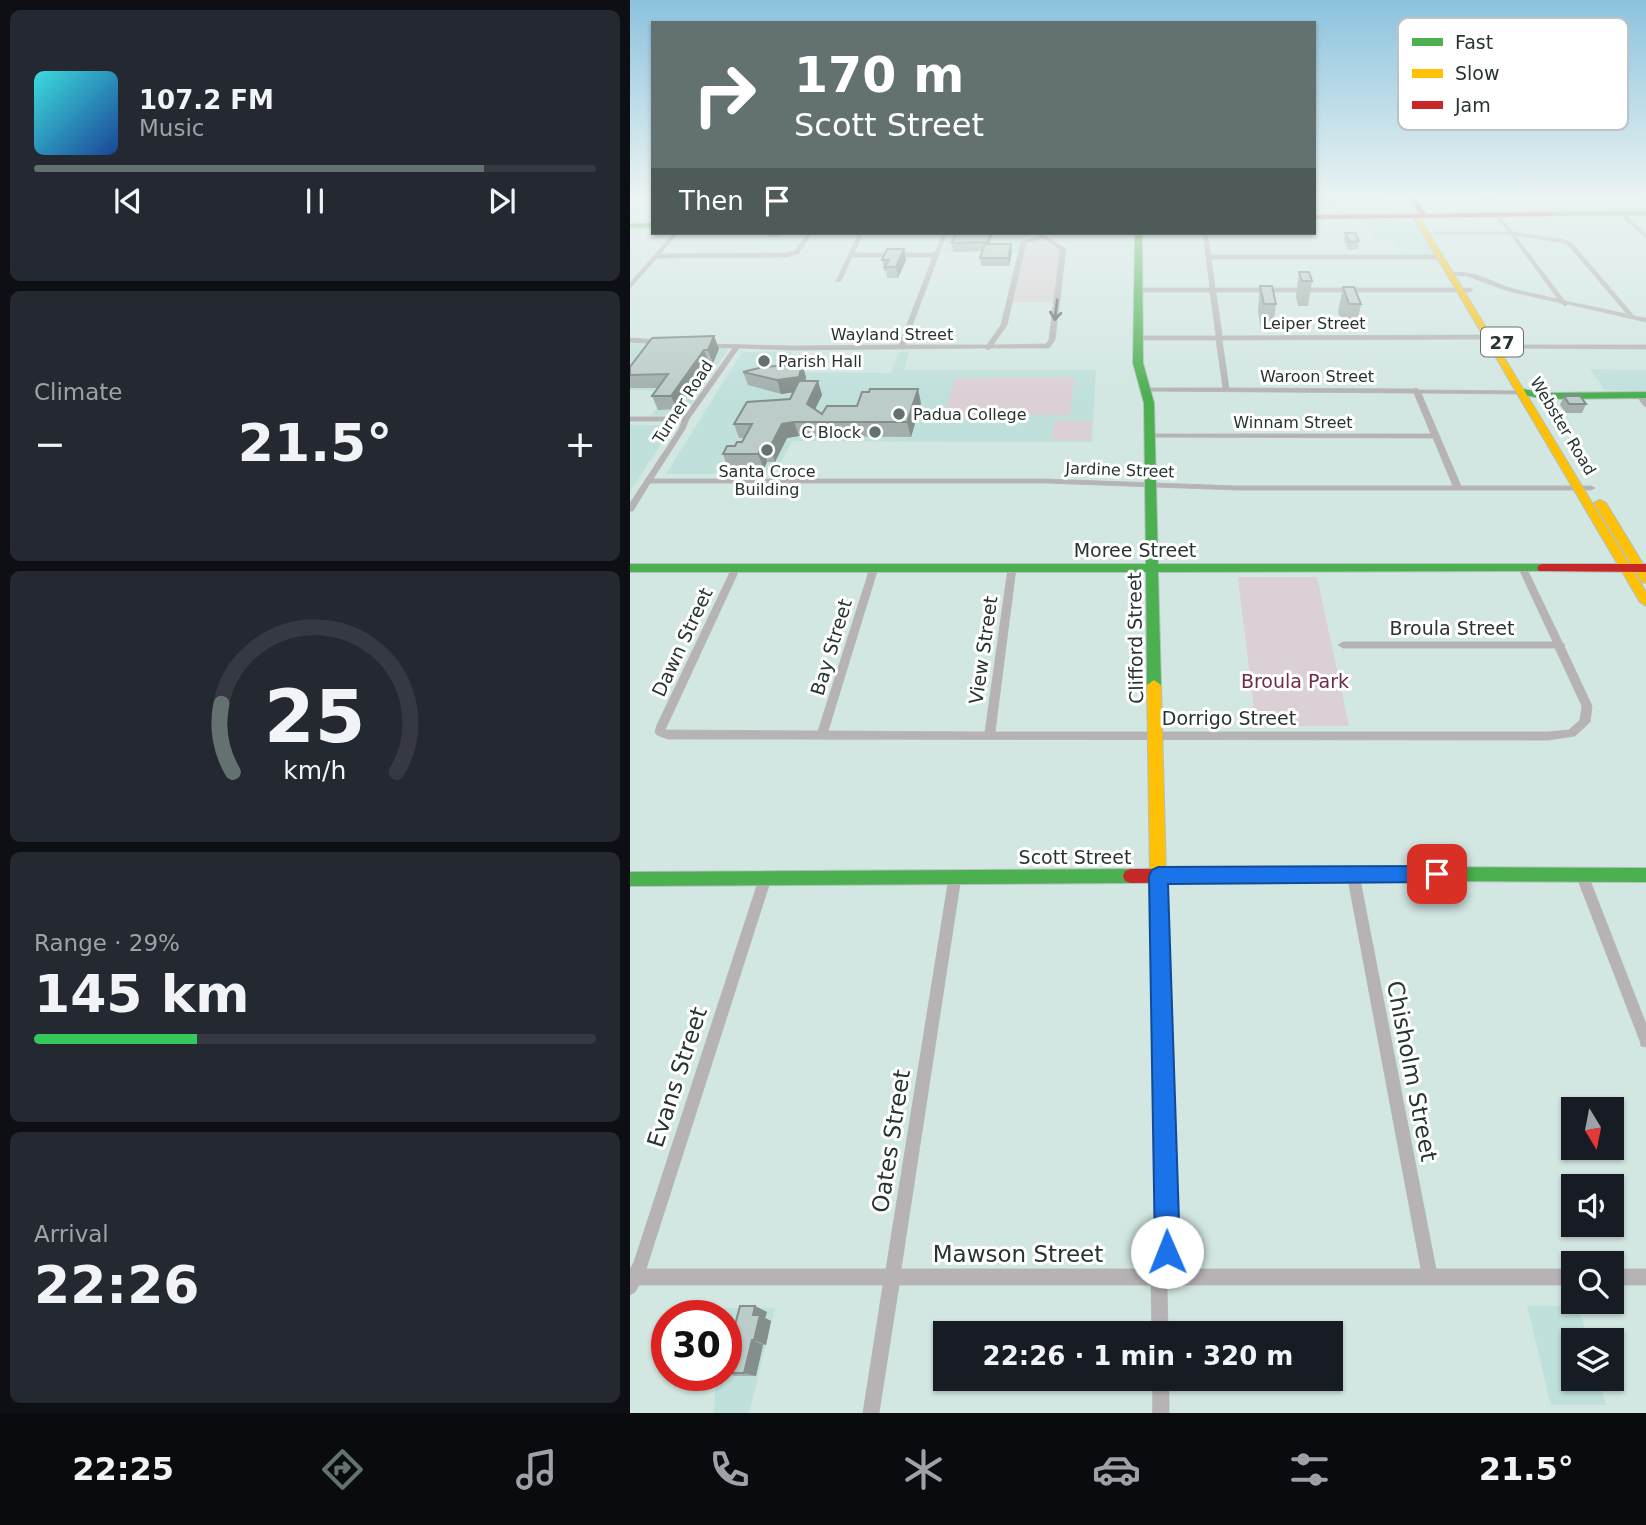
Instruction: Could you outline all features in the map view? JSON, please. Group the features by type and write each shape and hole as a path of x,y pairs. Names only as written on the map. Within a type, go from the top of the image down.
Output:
{"main road":[{"name":"Clifford Street","path":"1138,264 1139,370 1149,403 1158,876"},
{"name":"Webster Road","path":"1447,264 1456,274"},
{"name":"Webster Road","path":"1450,264 1504,347 1525,390"},
{"name":"Webster Road","path":"1466,290 1490,337 1639,571 1646,602"},
{"path":"1525,390 1644,398"},
{"name":"Moree Street","path":"630,568 1639,571"},
{"name":"Scott Street","path":"630,879 1353,874 1646,875"}],"street":[{"path":"630,286 649,264"},
{"path":"838,281 846,264"},
{"path":"901,348 934,264"},
{"path":"988,348 1004,325 1018,264"},
{"name":"Wayland Street","path":"695,344 901,348 1048,346 1052,340 1061,264"},
{"path":"1208,264 1226,390"},
{"path":"1535,264 1565,304"},
{"path":"1587,264 1633,317"},
{"path":"1456,274 1565,304 1646,320"},
{"path":"1138,290 1466,290"},
{"name":"Leiper Street","path":"1138,338 1490,337"},
{"path":"630,340 669,342"},
{"name":"Turner Road","path":"630,509 686,419 737,346"},
{"path":"1504,347 1646,347"},
{"name":"Waroon Street","path":"1146,390 1525,390"},
{"path":"1416,390 1458,488"},
{"path":"630,419 686,419"},
{"name":"Winnam Street","path":"1150,436 1435,436"},
{"name":"Jardine Street","path":"649,481 1045,481 1237,488 1585,488"},
{"name":"Dawn Street","path":"660,732 736,568"},
{"name":"Bay Street","path":"822,736 874,568"},
{"name":"View Street","path":"989,736 1012,568"},
{"name":"Dorrigo Street","path":"660,732 668,735 822,736 1548,736 1572,733 1585,722 1587,706 1524,569"},
{"name":"Broula Street","path":"1343,645 1560,645"},
{"name":"Chisholm Street","path":"1353,874 1430,1277"},
{"path":"1582,875 1646,1041"},
{"path":"1158,876 1163,1277 1161,1321"},
{"name":"Oates Street","path":"871,1413 956,877"},
{"name":"Evans Street","path":"632,1281 765,879"},
{"name":"Mawson Street","path":"632,1281 893,1277 1561,1277"},
{"path":"1624,1277 1646,1277"},
{"path":"1161,1391 1161,1413"}],"shaded area":[{"path":"630,342 728,349 685,414 651,416 669,391 630,390"},
{"name":"Padua College","path":"742,352 792,352 783,372 891,373 899,352 909,352 904,370 1096,370 1092,442 792,441 775,474 666,474"},
{"path":"1590,369 1646,370 1646,391 1605,390"},
{"path":"630,425 674,425 630,491"},
{"path":"1527,1306 1561,1306 1561,1314 1580,1314 1584,1328 1561,1328 1561,1391 1602,1391 1606,1405 1551,1405"},
{"path":"742,1308 775,1308 749,1413 714,1413 715,1391 742,1391"}],"green space":[{"path":"1021,264 1058,264 1053,302 1013,302"},
{"path":"1074,377 1070,415 944,416 955,378"},
{"path":"1054,420 1092,421 1090,441 1052,440"},
{"name":"Broula Park","path":"1238,577 1317,577 1349,726 1256,726"}],"building":[{"path":"887,264 897,264 896,267 885,267"},
{"path":"1299,272 1309,272 1312,281 1302,281"},
{"path":"1260,286 1272,286 1276,304 1264,304"},
{"path":"1343,287 1354,287 1361,304 1349,304"},
{"path":"714,336 708,350 704,350 671,396 652,396 668,374 630,375 630,367 652,338"},
{"path":"802,364 799,377 777,380 743,372 763,367"},
{"path":"799,381 818,381 807,404 822,414 827,406 857,406 862,392 869,392 870,389 918,389 907,422 782,424 770,447 762,447 758,454 723,454 727,446 742,442 752,424 734,424 747,402 790,399"},
{"path":"1564,396 1580,396 1586,404 1569,404"},
{"path":"742,1306 755,1306 753,1315 760,1315 744,1373"}],"traffic: fast":[{"path":"1138,264 1138,363 1149,403 1154,685"},
{"path":"1522,392 1545,396 1646,395"},
{"path":"630,568 1543,568"},
{"path":"1428,874 1646,875"},
{"path":"630,879 1131,876"}],"traffic: slow":[{"path":"1444,264 1646,602"},
{"path":"1600,503 1646,579"},
{"path":"1154,685 1158,876"}],"traffic: jam":[{"path":"1543,568 1646,568"},
{"path":"1131,876 1428,874"}],"place":[{"name":"Parish Hall","path":"764,361"},
{"name":"Padua College","path":"899,414"},
{"name":"C Block","path":"875,432"},
{"name":"Santa Croce Building","path":"767,450"}],"route":[{"path":"1167,1252 1158,876 1437,874"}]}
